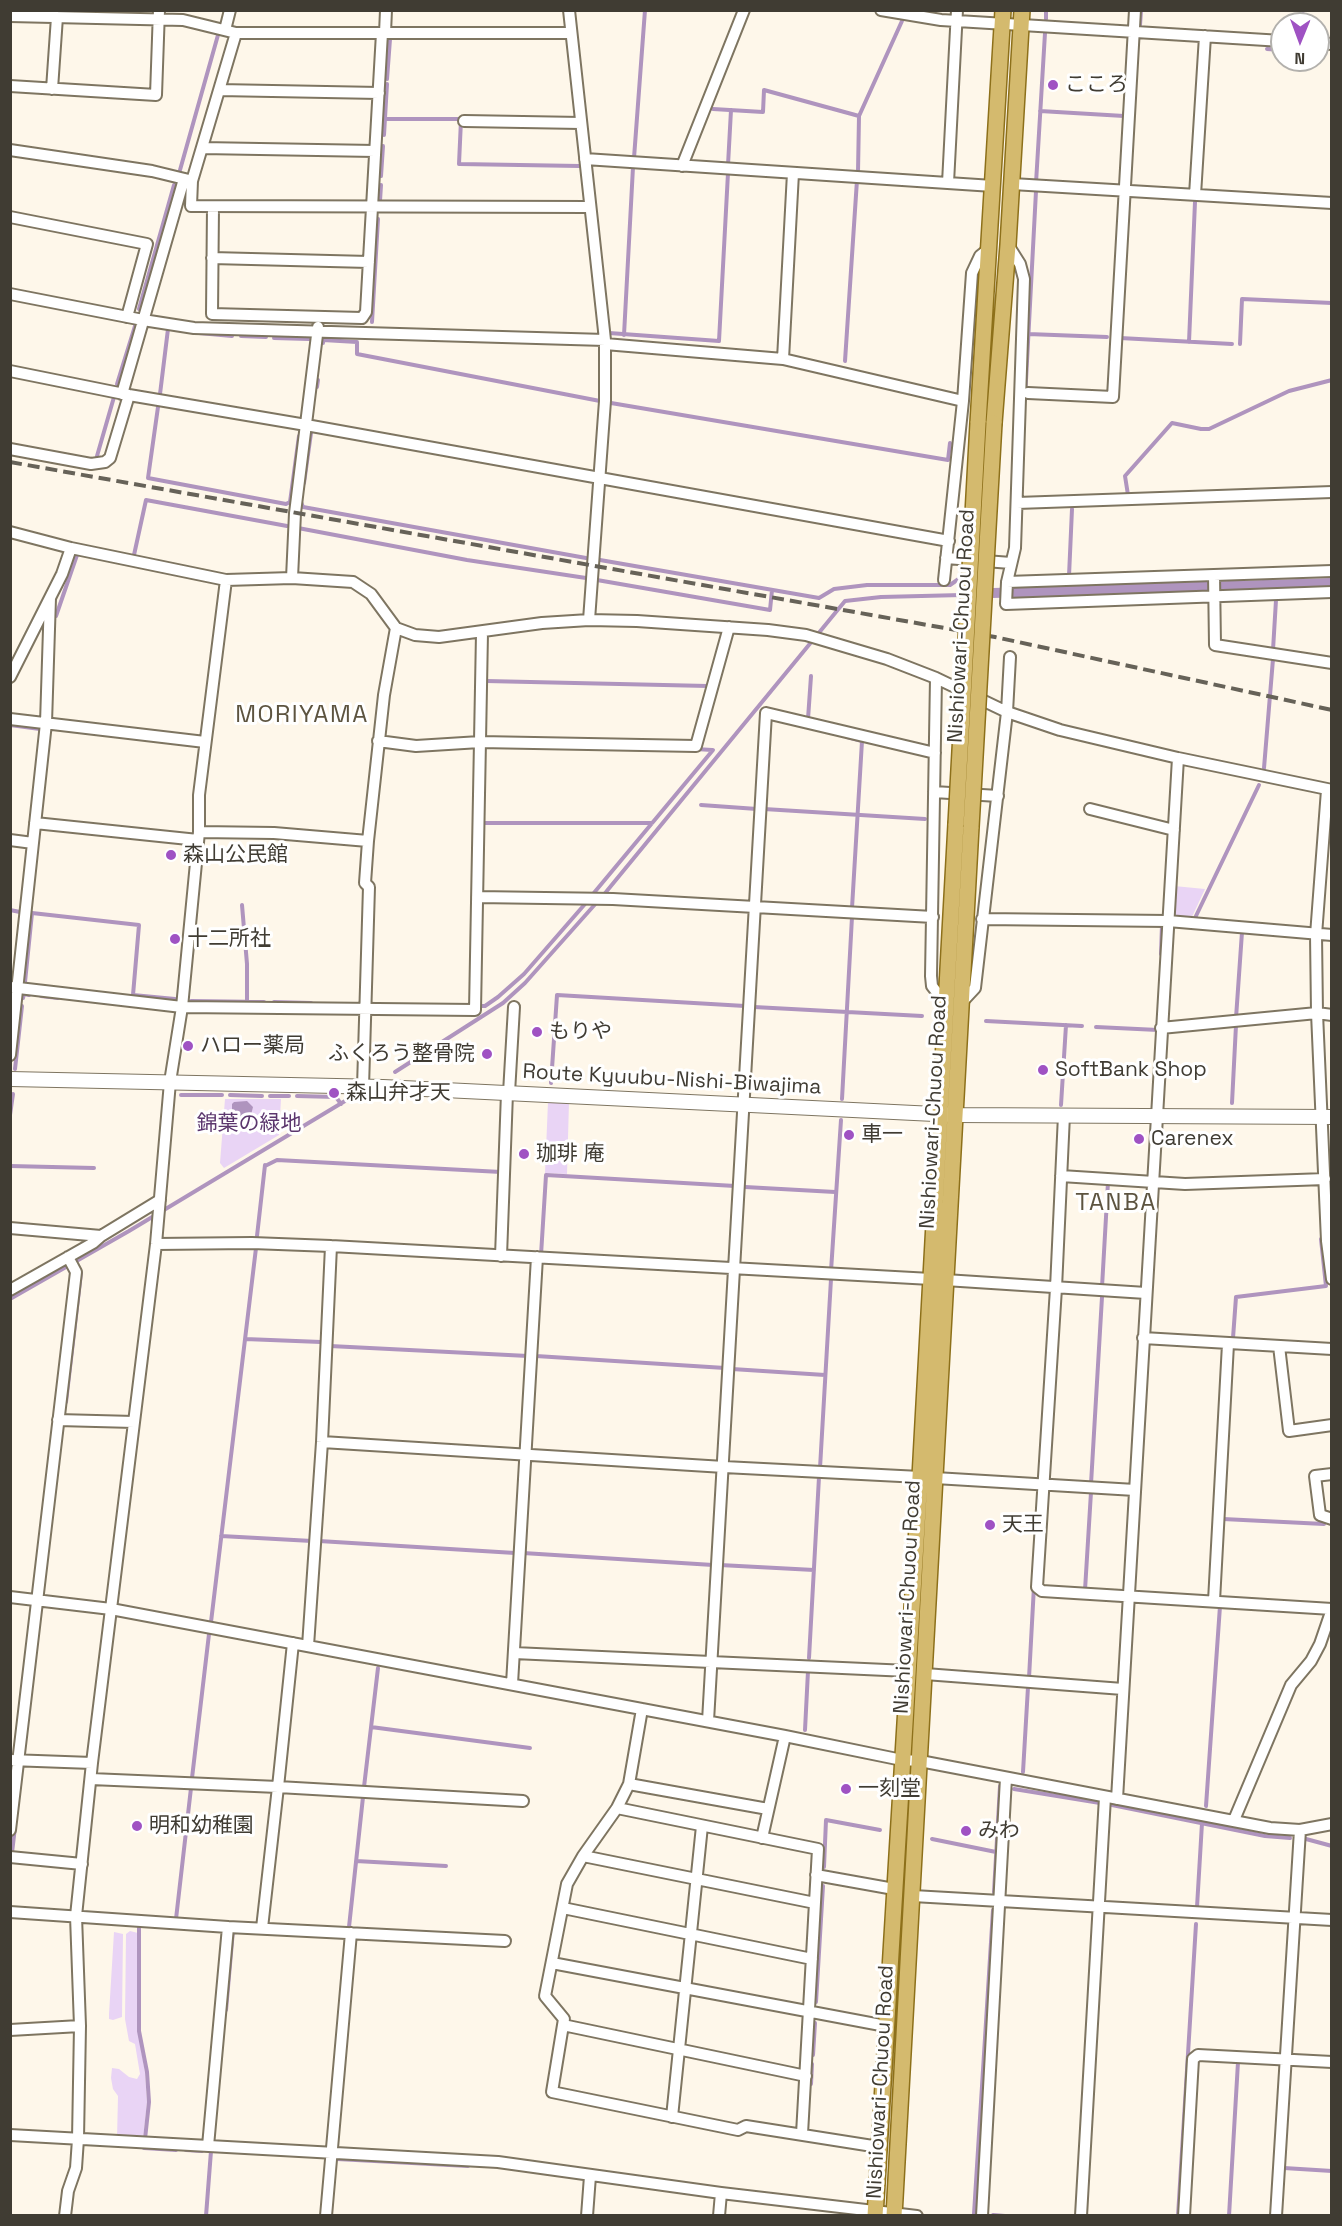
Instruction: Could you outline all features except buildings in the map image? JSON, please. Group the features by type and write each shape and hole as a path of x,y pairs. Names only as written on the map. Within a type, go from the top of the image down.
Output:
{"main road":[{"name":"Nishiowari-Chuou Road","path":"964,826 978,423 1003,17"},
{"name":"Nishiowari-Chuou Road","path":"875,2213 908,1671 927,1478 964,826 1008,245 1022,18"},
{"name":"Route Kyuubu-Nishi-Biwajima","path":"10,1079 363,1087 947,1115 1327,1117"},
{"name":"Nishiowari-Chuou Road","path":"894,2214 925,1674 927,1478"}],"street":[{"path":"10,449 91,464 105,462 110,458 143,320 188,180 202,148 219,90 230,32 230,10"},
{"path":"213,207 212,314 362,318 366,312 386,10"},
{"path":"569,10 605,342 605,401 589,620"},
{"path":"682,166 744,10"},
{"path":"881,10 1022,18 1133,31 1270,40"},
{"path":"1028,393 1113,397 1135,10"},
{"path":"11,12 57,17 159,15 230,32 570,33"},
{"path":"10,86 156,95 159,15"},
{"path":"948,183 957,16"},
{"path":"52,89 57,17"},
{"path":"1196,195 1205,36"},
{"path":"219,90 379,93"},
{"path":"464,122 581,123"},
{"path":"202,148 375,151"},
{"path":"10,150 152,171 188,180"},
{"path":"585,159 993,186"},
{"path":"783,359 793,173"},
{"path":"188,180 191,206 590,207"},
{"path":"1012,184 1332,204"},
{"path":"10,217 147,244 127,317"},
{"path":"1008,245 1020,264 1024,279 1015,548 1007,584 1006,603 1332,592"},
{"path":"944,580 963,401 972,273 980,256 990,248"},
{"path":"212,258 369,262"},
{"path":"10,294 194,328 605,342 783,359 963,401"},
{"path":"292,578 294,513 318,333 318,317"},
{"path":"10,371 125,395 600,477 949,541"},
{"path":"1017,503 1332,492"},
{"path":"10,532 71,548 226,580 292,578 353,582 371,594 396,628 415,635 439,637 482,633 542,623 589,620 729,627 806,635 887,659 936,678 1007,712 1060,730 1329,790 1316,935 1317,1014 1327,1117 1327,1180 1332,1279"},
{"path":"10,677 62,574 71,548"},
{"path":"946,558 1011,563"},
{"path":"1007,584 1332,571"},
{"path":"1214,577 1215,645 1332,663"},
{"path":"65,2216 68,2191 76,2168 78,2139 80,2026 76,1916 81,1864 156,1244 170,1082 182,1007 198,836 199,795 226,580"},
{"path":"10,1055 14,988 46,723 50,598"},
{"path":"378,741 416,746 480,742 696,746 729,627"},
{"path":"363,1087 369,887 365,883 368,841 384,695 396,628"},
{"path":"14,988 182,1007 475,1010 482,633"},
{"path":"936,678 932,986 953,1004 975,988 1007,712 1010,657"},
{"path":"708,1721 766,713 935,753"},
{"path":"10,719 205,742"},
{"path":"1117,1799 1178,758"},
{"path":"934,792 998,796"},
{"path":"1090,809 1174,830"},
{"path":"35,823 198,836 274,833 368,841"},
{"path":"10,840 33,843"},
{"path":"477,897 595,898 933,917"},
{"path":"982,919 1168,921 1332,935"},
{"path":"501,1256 514,1007"},
{"path":"1161,1028 1317,1014 1332,1015"},
{"path":"1064,1115 1056,1287 1037,1587 1042,1591 1332,1609 1315,1653 1291,1685 1234,1820"},
{"path":"1061,1176 1185,1184 1327,1180"},
{"path":"10,1290 69,1258 159,1202"},
{"path":"10,1228 101,1236"},
{"path":"156,1244 252,1243 331,1246 1146,1293"},
{"path":"308,1646 322,1442 331,1246"},
{"path":"512,1684 537,1257"},
{"path":"10,1830 14,1761 36,1600 75,1270 69,1258"},
{"path":"1143,1338 1332,1349"},
{"path":"1214,1601 1228,1344"},
{"path":"1279,1346 1289,1431 1332,1425"},
{"path":"58,1420 134,1422"},
{"path":"322,1442 1135,1490"},
{"path":"1332,1474 1315,1476 1320,1515 1332,1519"},
{"path":"10,1596 111,1609 1270,1828 1300,1830 1332,1824"},
{"path":"262,1928 293,1644"},
{"path":"514,1653 908,1671"},
{"path":"925,1674 1123,1689"},
{"path":"642,1708 629,1784 617,1808 583,1856 567,1884 545,1996 564,2019 552,2092 738,2130 746,2126 879,2147"},
{"path":"762,1838 785,1736"},
{"path":"14,1761 92,1763"},
{"path":"982,2216 1006,1778"},
{"path":"91,1779 523,1800"},
{"path":"629,1784 768,1809"},
{"path":"1081,2216 1105,1797"},
{"path":"617,1808 818,1849 802,2134"},
{"path":"672,2117 702,1826"},
{"path":"1276,2216 1300,1830"},
{"path":"583,1856 815,1903"},
{"path":"10,1857 81,1864"},
{"path":"816,1875 894,1889"},
{"path":"913,1896 1332,1920"},
{"path":"562,1908 813,1959"},
{"path":"10,1912 228,1927 505,1941"},
{"path":"208,2146 228,1927"},
{"path":"326,2216 351,1933"},
{"path":"552,1963 886,2026"},
{"path":"563,2025 806,2076"},
{"path":"10,2030 80,2026"},
{"path":"1184,2216 1193,2059 1198,2055 1332,2062"},
{"path":"10,2135 498,2162 875,2213 917,2216"},
{"path":"587,2216 590,2176"},
{"path":"719,2216 721,2193"}],"green space":[{"path":"1174,886 1205,889 1191,919 1173,917"},
{"name":"錦葉の緑地","path":"225,1099 281,1099 279,1135 224,1168 220,1163"},
{"path":"548,1102 569,1102 567,1174 545,1173"},
{"path":"130,1931 138,1933 138,2032 145,2072 147,2102 143,2140 117,2139 118,2096 113,2089 111,2078 112,2068 119,2069 129,2077 137,2079 140,2074 135,2044 129,2041 125,2019 126,1934"},
{"path":"114,1932 123,1934 122,2017 113,2020 109,2019 109,2014"}],"shaded area":[{"path":"1331,578 1331,588 959,599 959,589"},
{"path":"247,1101 253,1107 251,1115 246,1118 234,1117 232,1104"}],"waterway":[{"path":"634,158 645,10"},
{"path":"1046,10 1046,19"},
{"path":"1140,25 1141,10"},
{"path":"858,172 859,116 902,21"},
{"path":"1036,183 1045,33"},
{"path":"180,170 218,35"},
{"path":"387,79 390,39"},
{"path":"384,135 387,84"},
{"path":"713,109 763,112 764,90 859,116"},
{"path":"728,165 731,110"},
{"path":"1040,111 1124,116 1124,113"},
{"path":"385,119 464,119"},
{"path":"461,120 459,164 580,166"},
{"path":"381,176 383,146"},
{"path":"624,335 633,167"},
{"path":"609,333 719,341 728,173"},
{"path":"845,361 857,180"},
{"path":"139,309 174,185"},
{"path":"380,201 381,185"},
{"path":"1025,399 1036,191"},
{"path":"1189,342 1195,202"},
{"path":"372,322 378,219"},
{"path":"1240,344 1242,299 1332,303"},
{"path":"117,384 135,326"},
{"path":"160,394 168,329 171,329"},
{"path":"199,333 232,336"},
{"path":"1028,334 1107,337"},
{"path":"241,336 266,337"},
{"path":"274,338 309,339"},
{"path":"1120,338 1232,344"},
{"path":"323,343 323,340 357,342 357,354 600,401"},
{"path":"317,387 318,380"},
{"path":"1124,495 1128,495 1125,476 1172,423 1209,429 1289,391 1332,380"},
{"path":"97,456 114,397"},
{"path":"611,403 948,460 950,443"},
{"path":"158,407 148,478 286,504 290,502 299,436"},
{"path":"304,483 311,433"},
{"path":"134,555 146,500 287,526"},
{"path":"301,502 303,507 586,558"},
{"path":"1069,576 1072,509"},
{"path":"298,528 467,560 586,578"},
{"path":"56,616 77,555"},
{"path":"600,560 819,598 834,589 867,585 950,585 960,578"},
{"path":"597,580 770,610 772,590"},
{"path":"395,1072 503,1003 525,983 606,892 845,601 881,597 962,595"},
{"path":"1273,650 1276,600"},
{"path":"1264,768 1273,659"},
{"path":"808,719 811,676"},
{"path":"486,681 708,686"},
{"path":"10,725 40,729"},
{"path":"847,737 862,741 852,908"},
{"path":"696,749 712,750"},
{"path":"593,894 713,750"},
{"path":"1195,918 1259,785"},
{"path":"701,805 757,809"},
{"path":"764,809 925,819"},
{"path":"485,823 652,823"},
{"path":"480,1006 485,1006 498,997 524,974 585,904"},
{"path":"242,905 247,964 247,1002"},
{"path":"10,910 20,912"},
{"path":"25,982 32,913 139,925 133,995 175,999"},
{"path":"842,1099 852,917"},
{"path":"1161,954 1162,925"},
{"path":"1236,1018 1242,932"},
{"path":"23,998 24,994 29,995"},
{"path":"551,1083 557,995 745,1006"},
{"path":"41,996 58,998"},
{"path":"191,1001 264,1002"},
{"path":"274,1002 311,1003"},
{"path":"15,1069 22,1006"},
{"path":"754,1007 922,1016"},
{"path":"986,1021 1082,1026"},
{"path":"1061,1105 1066,1025"},
{"path":"1232,1103 1236,1025"},
{"path":"1096,1027 1158,1030 1158,1026"},
{"path":"10,1115 13,1094"},
{"path":"181,1095 222,1095"},
{"path":"230,1095 262,1096"},
{"path":"270,1096 289,1096"},
{"path":"297,1096 336,1097 341,1104"},
{"path":"10,1299 129,1231 350,1098"},
{"path":"831,1271 841,1120"},
{"path":"265,1166 277,1160 501,1172"},
{"path":"257,1236 265,1165"},
{"path":"10,1166 94,1168"},
{"path":"541,1255 546,1175 735,1186"},
{"path":"1102,1287 1108,1182"},
{"path":"745,1187 835,1192"},
{"path":"1233,1338 1236,1297 1326,1286 1321,1239"},
{"path":"211,1622 256,1248"},
{"path":"66,1402 81,1273"},
{"path":"820,1468 831,1279"},
{"path":"1091,1484 1102,1297"},
{"path":"245,1339 321,1342"},
{"path":"330,1346 528,1356"},
{"path":"536,1353 536,1356 725,1368"},
{"path":"732,1369 825,1375"},
{"path":"809,1658 819,1477"},
{"path":"1085,1590 1091,1492"},
{"path":"1223,1519 1324,1524"},
{"path":"221,1536 312,1541"},
{"path":"319,1541 515,1553"},
{"path":"523,1553 713,1565"},
{"path":"720,1565 814,1570"},
{"path":"1029,1678 1034,1586"},
{"path":"1206,1806 1220,1606"},
{"path":"192,1778 209,1634"},
{"path":"364,1787 378,1668"},
{"path":"805,1730 808,1671"},
{"path":"1023,1772 1028,1687"},
{"path":"371,1727 530,1748"},
{"path":"994,1892 1000,1786"},
{"path":"176,1919 191,1788"},
{"path":"1014,1789 1100,1803"},
{"path":"349,1927 363,1797"},
{"path":"1112,1805 1265,1836 1290,1838"},
{"path":"824,1867 826,1820 880,1830"},
{"path":"1197,1907 1202,1823"},
{"path":"15,1827 12,1853 15,1853"},
{"path":"932,1839 996,1852"},
{"path":"1306,1839 1332,1846"},
{"path":"356,1861 446,1866"},
{"path":"816,2002 823,1886"},
{"path":"974,2214 993,1910"},
{"path":"1178,2216 1196,1924"},
{"path":"144,1926 139,1926 139,2031 147,2072 149,2102 145,2139"},
{"path":"226,2010 233,1930"},
{"path":"813,2055 815,2023"},
{"path":"1229,2216 1238,2062 1234,2062"},
{"path":"811,2084 812,2064"},
{"path":"144,2148 176,2150"},
{"path":"186,2150 202,2151"},
{"path":"206,2216 211,2151"},
{"path":"337,2159 468,2166"},
{"path":"1284,2168 1332,2171"},
{"path":"993,2215 1005,2216"}],"railway":[{"path":"10,462 995,637 1332,710"}],"place":[{"name":"こころ","path":"1053,85"},
{"name":"森山公民館","path":"171,855"},
{"name":"十二所社","path":"175,939"},
{"name":"もりや","path":"537,1032"},
{"name":"ハロー薬局","path":"188,1046"},
{"name":"ふくろう整骨院","path":"487,1054"},
{"name":"SoftBank Shop","path":"1043,1070"},
{"name":"森山弁才天","path":"334,1093"},
{"name":"車一","path":"849,1135"},
{"name":"Carenex","path":"1139,1139"},
{"name":"珈琲 庵","path":"524,1154"},
{"name":"天王","path":"990,1525"},
{"name":"一刻堂","path":"846,1789"},
{"name":"明和幼稚園","path":"137,1826"},
{"name":"みわ","path":"966,1831"}],"district":[{"name":"MORIYAMA","path":"302,715"},
{"name":"TANBA","path":"1116,1203"}]}
